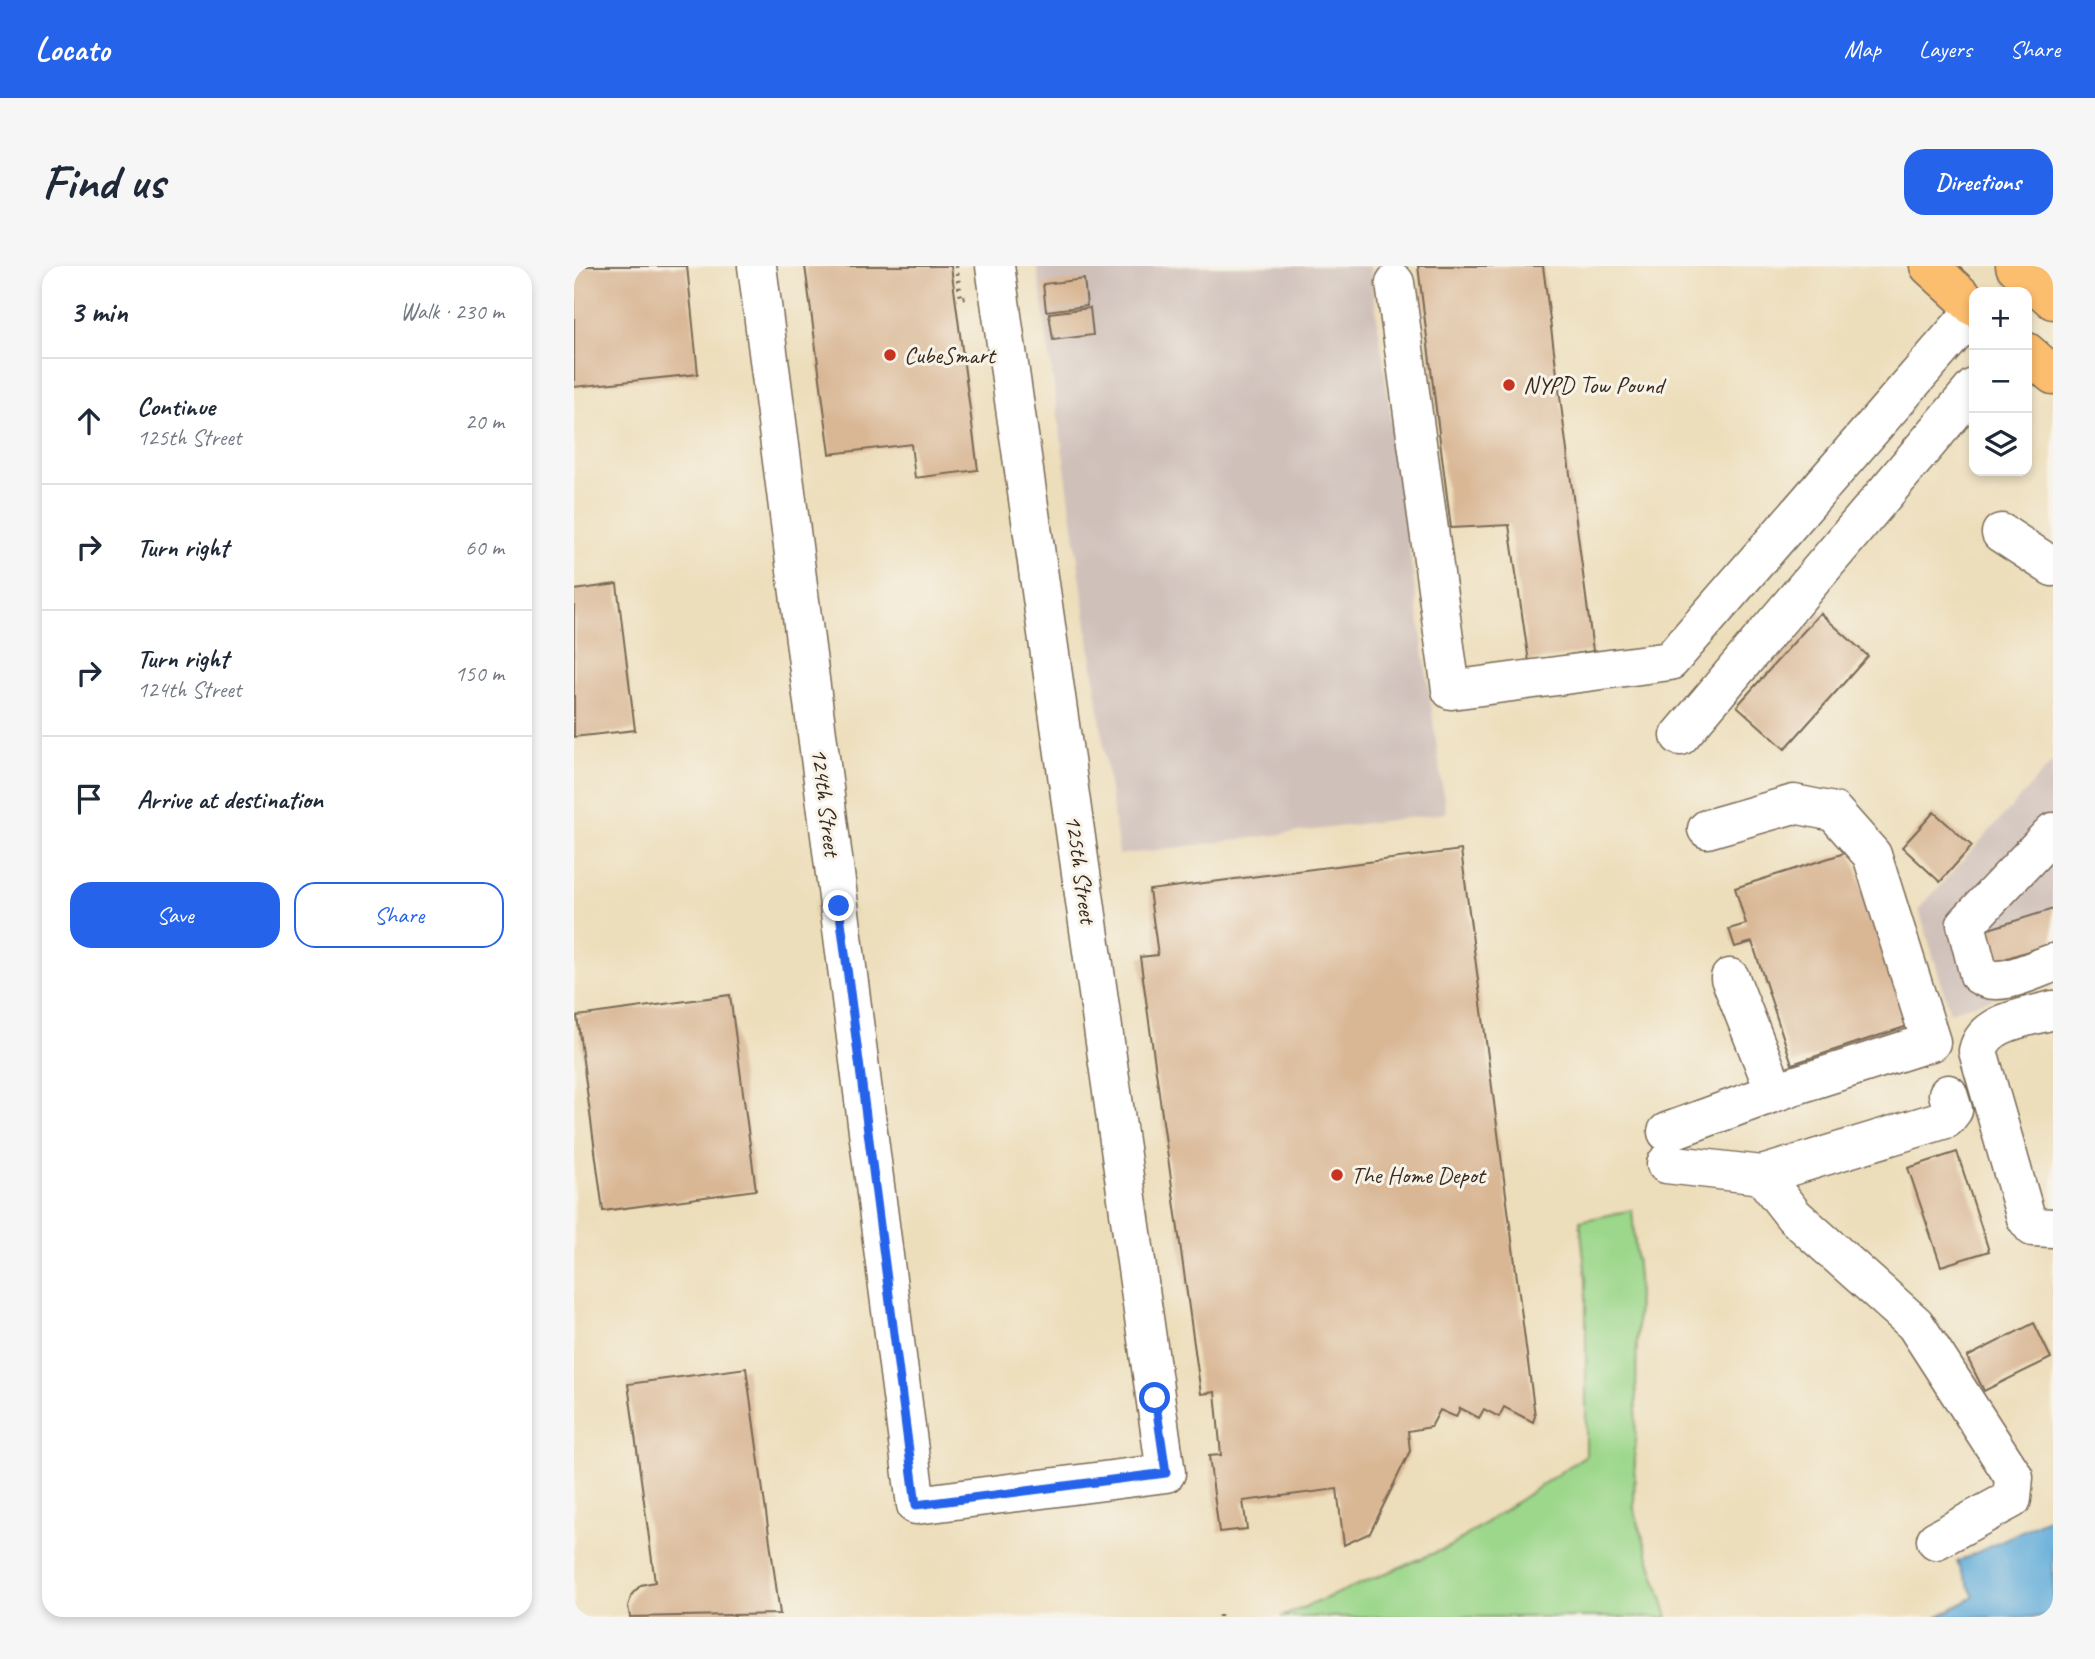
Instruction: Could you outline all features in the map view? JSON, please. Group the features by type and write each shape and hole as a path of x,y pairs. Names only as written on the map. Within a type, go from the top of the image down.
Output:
{"main road":[{"path":"1929,266 1969,304"},
{"path":"2015,266 2053,300"},
{"path":"2032,356 2053,375"}],"lane":[{"name":"124th Street","path":"757,266 916,1505 1166,1473"},
{"name":"125th Street","path":"995,266 1166,1473"},
{"path":"1395,283 1451,690 1670,661 1969,315"},
{"path":"1680,736 1969,394"},
{"path":"2001,533 2053,567"},
{"path":"1707,829 1794,804 1834,812 1872,855 1931,1042 1775,1093 1666,1148 1762,1175 1946,1119 1953,1110 1948,1094"},
{"path":"2053,832 1966,924 1979,975 1986,981 1997,981 2053,963"},
{"path":"2007,879 2053,865"},
{"path":"1730,978 1775,1093"},
{"path":"2053,1010 1989,1029 1981,1037 1978,1051 2026,1218 2034,1227 2053,1228"},
{"path":"1762,1175 1794,1216 1915,1324 2014,1477 2012,1499 1936,1540"}],"shaded area":[{"path":"1037,266 1370,266 1446,813 1119,855"},
{"path":"2053,761 2053,979 1950,1012 1919,909"}],"green space":[{"path":"1632,1210 1638,1278 1634,1509 1668,1617 1281,1617 1451,1546 1586,1455 1586,1279 1580,1221"}],"water":[{"path":"2053,1516 2053,1617 1937,1617 1974,1597 1957,1562"}],"building":[{"path":"574,266 687,266 698,374 574,387"},
{"name":"CubeSmart","path":"805,266 951,266 978,470 915,478 911,444 830,454"},
{"path":"1418,266 1543,266 1593,651 1529,662 1509,525 1451,528"},
{"path":"1084,279 1087,306 1046,311 1043,284"},
{"path":"1090,308 1093,335 1053,340 1049,313"},
{"path":"617,584 635,730 574,737 574,590"},
{"path":"1820,613 1868,656 1785,749 1737,706"},
{"path":"1934,812 1972,846 1940,882 1902,847"},
{"name":"The Home Depot","path":"1461,850 1535,1416 1533,1422 1504,1407 1499,1417 1484,1409 1479,1418 1460,1408 1456,1417 1440,1410 1431,1427 1408,1431 1410,1451 1370,1533 1344,1545 1337,1489 1243,1501 1247,1529 1219,1532 1209,1456 1221,1455 1215,1392 1201,1394 1140,957 1158,955 1149,890"},
{"path":"1851,851 1908,1026 1792,1064 1752,942 1735,947 1729,929 1746,924 1735,888"},
{"path":"2053,909 2053,943 1986,965 1976,933"},
{"path":"730,995 756,1190 603,1211 577,1016"},
{"path":"1957,1152 1989,1251 1941,1266 1908,1168"},
{"path":"2034,1323 2051,1358 1984,1391 1967,1357"},
{"path":"746,1368 780,1614 630,1617 628,1606 632,1594 641,1585 655,1582 628,1384"}],"place":[{"name":"CubeSmart","path":"890,355"},
{"name":"NYPD Tow Pound","path":"1509,385"},
{"name":"The Home Depot","path":"1337,1175"}],"route":[{"path":"839,906 916,1505 1166,1473 1155,1398"}]}
